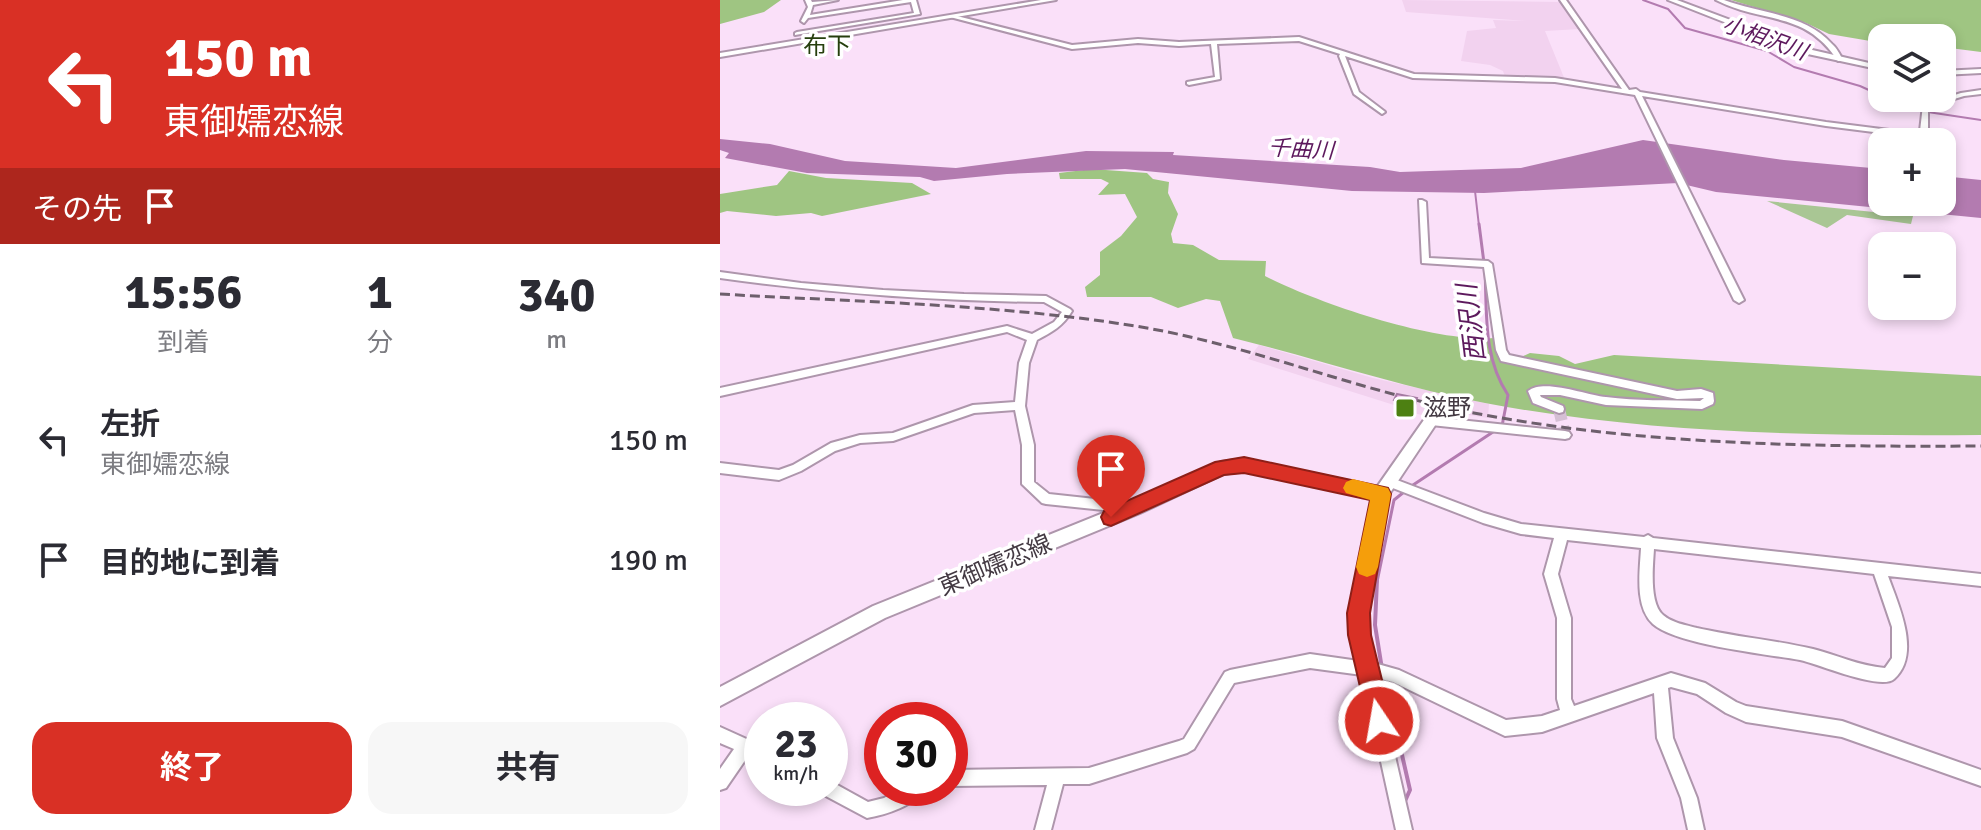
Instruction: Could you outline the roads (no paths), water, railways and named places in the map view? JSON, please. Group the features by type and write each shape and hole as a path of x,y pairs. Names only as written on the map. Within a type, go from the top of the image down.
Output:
{"main road":[{"path":"720,55 881,24 953,17 1053,0"},
{"path":"1671,0 1786,45 1868,65"},
{"path":"1956,72 1981,71"},
{"path":"1396,489 1431,421"},
{"name":"東御嬬恋線","path":"720,697 879,612 1134,508 1221,468 1244,465 1396,489"}],"street":[{"path":"791,43 806,17 809,2 838,0 843,26"},
{"path":"797,34 843,26 881,24 917,14 913,0 878,3 806,17"},
{"path":"1563,0 1626,90"},
{"path":"1719,0 1800,24 1821,34 1840,60"},
{"path":"878,3 881,24"},
{"path":"953,17 1058,45 1084,48 1138,41 1299,39 1413,76 1547,79 1913,135 1924,132 1925,106 1963,94 1981,92"},
{"path":"1189,83 1218,78 1214,42"},
{"path":"1344,54 1342,56 1356,93 1382,112"},
{"path":"1636,91 1739,300"},
{"path":"1422,202 1425,261 1488,264 1501,350 1505,358 1677,395 1701,393 1709,396 1709,401 1702,405 1606,401 1560,391 1533,391 1537,400 1559,409"},
{"path":"720,275 786,285 955,299 1046,299 1067,311 1061,324 1033,338 1024,363 1020,406 1028,445 1028,484 1046,499 1134,508"},
{"path":"720,392 1007,329 1033,338"},
{"path":"720,468 779,475 831,447 860,439 893,437 973,409 1020,406"},
{"path":"1431,421 1565,435"},
{"path":"1403,828 1371,670 1360,635 1359,613 1396,489 1496,523 1880,571 1981,580"},
{"path":"1562,533 1551,574 1564,618 1564,699 1569,715"},
{"path":"1648,541 1649,605 1663,623 1720,640 1760,645 1817,657 1873,675 1888,675 1899,660 1899,627 1880,571"},
{"path":"968,778 1089,776 1182,748 1189,744 1230,677 1310,661 1391,674 1499,727 1520,729 1659,687 1671,680 1700,688 1746,714 1781,722 1842,729 1981,778"},
{"path":"1659,687 1665,738 1689,798 1696,830"},
{"path":"720,735 744,745"},
{"path":"720,782 744,749"},
{"path":"1043,830 1057,778"},
{"path":"848,799 867,810 887,806"}],"waterway":[{"name":"小相沢川","path":"1643,0 1668,9 1685,28 1767,51 1794,67 1868,90"},
{"name":"小相沢川","path":"1928,112 1981,120"},
{"name":"西沢川","path":"1475,191 1479,226"},
{"name":"西沢川","path":"1479,224 1484,263"},
{"name":"西沢川","path":"1410,487 1502,426 1508,395 1490,351 1485,270"},
{"name":"西沢川","path":"1377,582 1394,500 1404,492"},
{"name":"西沢川","path":"1377,580 1375,625 1382,669"},
{"name":"西沢川","path":"1384,676 1410,790 1405,801"}],"tunnel":[{"path":"1559,409 1565,435"}],"railway":[{"path":"720,294 980,308 1135,326 1218,344 1423,402 1592,431 1721,442 1981,446"}],"place":[{"name":"滋野","path":"1405,408"}],"district":[{"name":"布下","path":"827,46"}],"water label":[{"name":"千曲川","path":"1301,149"}]}
